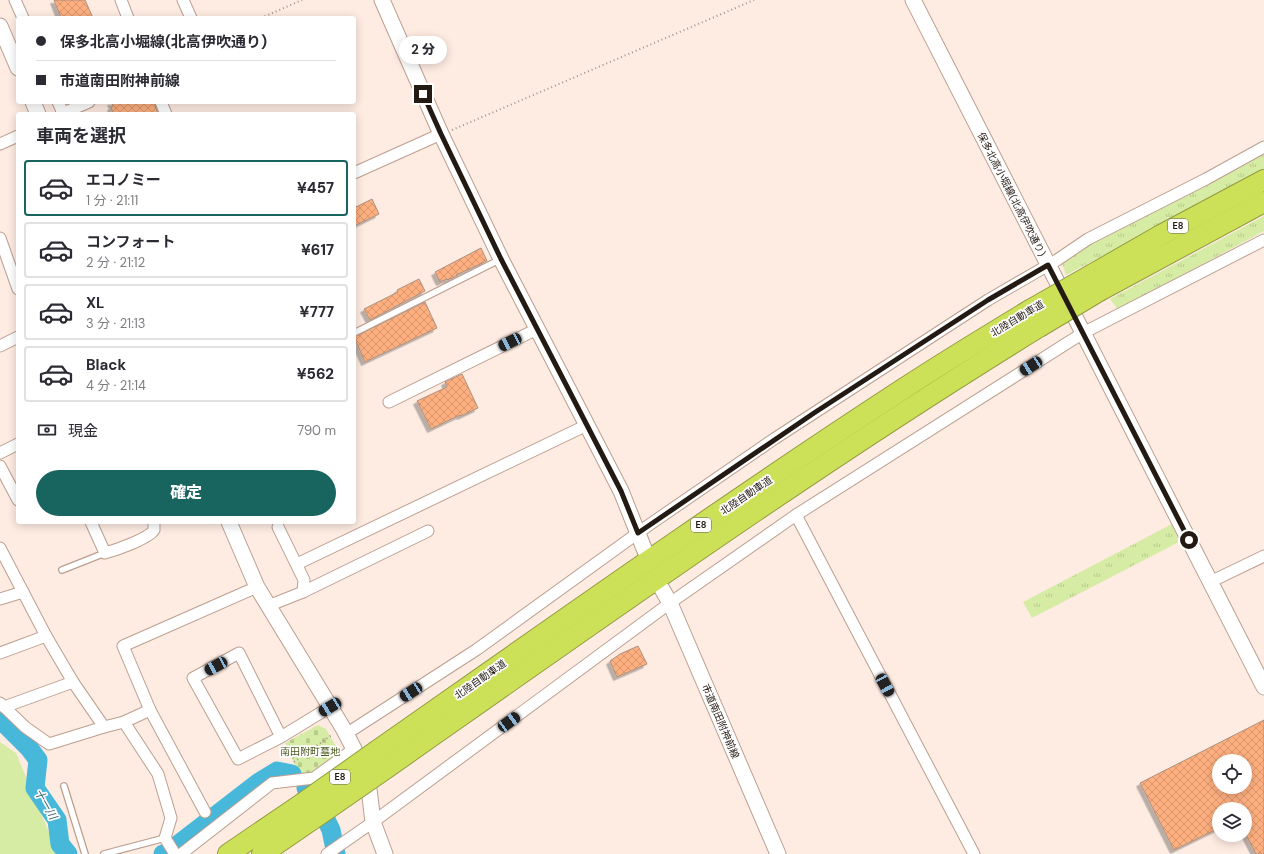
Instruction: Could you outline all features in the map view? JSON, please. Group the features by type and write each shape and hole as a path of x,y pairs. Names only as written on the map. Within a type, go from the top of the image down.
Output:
{"highway":[{"name":"北陸自動車道","path":"1097,282 1161,235 1264,180"},
{"name":"北陸自動車道","path":"228,854 308,811 383,759 628,597 838,454 912,406 1035,318 1097,282 1264,202"},
{"name":"北陸自動車道","path":"262,854 308,811"}],"street":[{"path":"15,0 22,16"},
{"path":"121,0 127,16"},
{"path":"183,0 190,16"},
{"path":"382,0 441,134 501,259 621,491 646,551"},
{"name":"保多北高小堀線(北高伊吹通り)","path":"913,0 1264,687"},
{"path":"0,26 16,63"},
{"path":"64,112 84,104"},
{"path":"356,172 441,134"},
{"path":"0,144 16,137"},
{"path":"344,731 476,650 638,533 814,413 988,300 1048,265 1088,239 1206,179 1264,147"},
{"path":"0,238 7,262 16,283"},
{"path":"327,854 373,822 670,603 796,515 1083,333 1264,240"},
{"path":"389,402 537,329"},
{"path":"0,346 16,338"},
{"path":"297,564 587,425"},
{"path":"0,453 16,445"},
{"path":"0,466 16,496"},
{"path":"796,515 974,854"},
{"path":"92,524 105,553 121,548 150,535 154,530 154,524"},
{"path":"230,524 257,587 354,749 369,789 373,822 385,854"},
{"path":"278,527 304,580 303,592"},
{"path":"268,606 303,592 428,531"},
{"path":"0,548 46,636 73,682 104,727"},
{"path":"1210,582 1264,556"},
{"path":"205,812 150,710 123,646 257,587"},
{"name":"市道南田附神前線","path":"662,589 670,603 778,854"},
{"path":"0,599 23,592"},
{"path":"0,653 46,636"},
{"path":"281,737 239,653 193,678 238,759 281,737 330,707"},
{"path":"73,682 2,705 25,727 49,744 124,722 150,710"},
{"path":"124,722 158,774 171,818 167,840 175,854"},
{"path":"181,854 272,783 314,778 354,749"}],"lane":[{"path":"356,332 501,259"},
{"path":"62,570 105,553"},
{"path":"64,786 85,854"},
{"path":"104,854 167,840"}],"path":[{"path":"266,16 302,0"},
{"path":"441,134 754,0"},
{"path":"294,762 344,731"}],"green space":[{"path":"1264,154 1264,172 1066,275 1062,262 1093,239"},
{"path":"1264,216 1264,231 1118,310 1110,299"},
{"path":"1172,524 1181,541 1032,618 1023,602"},
{"name":"南田附町墓地","path":"318,725 326,729 341,755 301,778 285,743"},
{"path":"0,742 16,753 58,854 0,854"}],"building":[{"path":"54,0 85,0 92,16 60,16"},
{"path":"112,104 155,104 157,112 112,112 111,107 113,106"},
{"path":"372,199 379,214 356,225 356,207"},
{"path":"481,248 487,261 456,275 457,276 440,282 435,272"},
{"path":"419,279 425,291 370,320 364,309 398,292 397,290"},
{"path":"425,302 437,328 365,362 356,342 356,336"},
{"path":"462,374 478,408 431,429 417,401 447,387 445,382"},
{"path":"638,646 647,664 617,677 610,661 620,654"},
{"path":"1264,720 1264,854 1256,854 1250,842 1252,842 1252,802 1212,802 1212,831 1174,850 1140,783"}],"waterway":[{"name":"十一川","path":"0,719 29,748 38,760 35,788 57,820 60,844 68,854"},
{"name":"十一川","path":"163,854 167,853 259,782 277,771 292,774"},
{"name":"十一川","path":"306,788 320,807 331,830 336,854"}],"route":[{"path":"423,94 501,259 621,491 638,533 774,439 988,300 1048,265 1189,540"}]}
